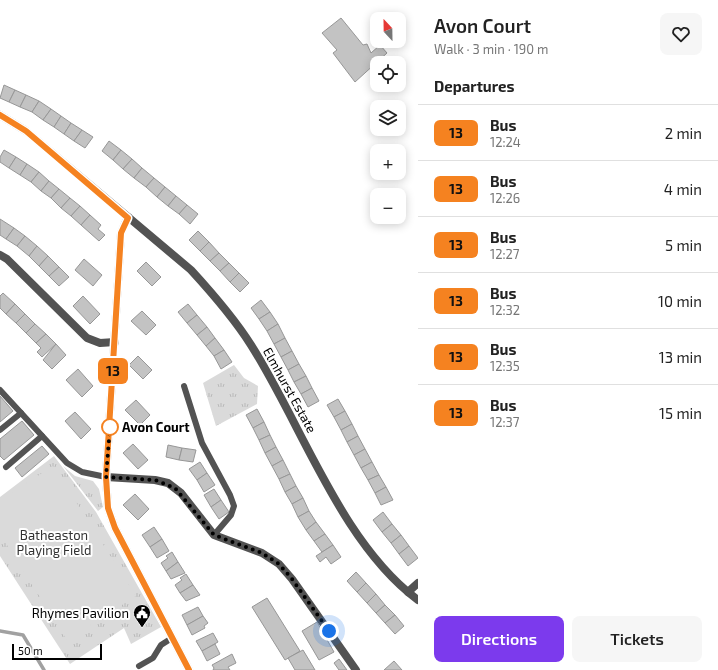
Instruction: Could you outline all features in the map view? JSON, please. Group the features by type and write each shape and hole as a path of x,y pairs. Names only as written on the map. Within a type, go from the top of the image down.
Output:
{"street":[{"name":"Elmhurst Estate","path":"0,115 26,131 191,270 225,308 252,346 350,524 384,567 408,592 418,600"},
{"path":"128,218 121,233 106,477 108,508 115,528 189,670"},
{"path":"0,255 7,259 87,338 100,343 115,342"},
{"path":"106,477 155,480 168,483 181,493 214,535 256,551 279,564 292,579 356,670"},
{"path":"408,592 418,583"}],"lane":[{"path":"184,386 202,443 230,495 234,506 231,515 214,535"},
{"path":"0,390 67,463 82,472 106,477"},
{"path":"0,430 21,413"},
{"path":"6,467 42,436"},
{"path":"139,666 153,658 161,645 172,638"}],"green space":[{"path":"234,365 244,378 258,386 257,404 216,426 203,383"},
{"name":"Batheaston Playing Field","path":"54,456 96,512 161,627 131,644 124,628 70,664 0,556 0,497"},
{"name":"Batheaston Playing Field","path":"53,466 136,596 67,640 0,534 0,500"},
{"path":"63,466 75,476 93,481 99,489 103,507 98,511"}],"building":[{"path":"341,18 363,45 367,44 371,53 377,48 383,48 387,53 384,56 370,56 370,68 355,82 333,53 337,50 322,33"},
{"path":"4,85 15,90 9,102 0,98"},
{"path":"15,90 26,95 20,107 9,102"},
{"path":"26,95 39,101 32,112 20,107"},
{"path":"39,101 51,109 43,120 32,112"},
{"path":"51,109 61,116 54,127 43,120"},
{"path":"61,116 71,123 64,134 54,127"},
{"path":"71,123 82,130 74,141 64,134"},
{"path":"82,130 93,137 85,148 74,141"},
{"path":"109,141 121,150 113,160 102,151"},
{"path":"4,150 16,157 9,168 0,162 0,157"},
{"path":"121,150 132,159 123,169 113,160"},
{"path":"16,157 27,164 20,175 9,168"},
{"path":"132,159 142,168 134,178 123,169"},
{"path":"27,164 39,172 31,182 20,175"},
{"path":"142,168 154,178 146,187 134,178"},
{"path":"39,172 49,181 41,191 31,182"},
{"path":"154,178 165,187 157,197 146,187"},
{"path":"49,181 59,189 51,198 41,191"},
{"path":"165,187 176,196 168,206 157,197"},
{"path":"59,189 70,198 61,208 51,198"},
{"path":"176,196 187,205 179,214 168,206"},
{"path":"70,198 80,206 71,216 61,208"},
{"path":"187,205 198,214 190,224 179,214"},
{"path":"80,206 90,215 81,225 71,216"},
{"path":"90,215 101,225 98,229 105,235 99,241 81,225"},
{"path":"0,219 14,228 6,239 0,235"},
{"path":"14,228 25,236 17,246 6,239"},
{"path":"198,231 209,242 200,251 189,240"},
{"path":"25,236 37,246 29,256 17,246"},
{"path":"209,242 219,253 210,261 200,251"},
{"path":"37,246 48,256 39,266 29,256"},
{"path":"219,253 229,263 220,271 210,261"},
{"path":"48,256 59,267 49,276 39,266"},
{"path":"84,259 102,275 93,286 75,270"},
{"path":"146,262 161,277 152,286 137,271"},
{"path":"229,263 239,273 230,282 220,271"},
{"path":"59,267 69,277 59,286 49,276"},
{"path":"239,273 249,283 240,292 230,282"},
{"path":"3,293 15,304 6,314 0,308 0,296"},
{"path":"83,296 100,314 90,324 73,306"},
{"path":"261,300 270,312 259,319 251,308"},
{"path":"15,304 25,314 16,323 6,314"},
{"path":"188,304 197,315 187,323 178,312"},
{"path":"142,311 156,325 146,335 131,321"},
{"path":"270,312 278,324 267,331 259,319"},
{"path":"25,314 35,324 26,333 16,323"},
{"path":"197,315 207,327 197,335 187,323"},
{"path":"35,324 46,334 36,343 26,333"},
{"path":"278,324 285,338 274,344 267,331"},
{"path":"207,327 215,338 206,346 197,335"},
{"path":"46,334 56,344 42,357 37,352 41,348 36,343"},
{"path":"215,338 224,350 214,356 206,346"},
{"path":"285,338 292,351 281,357 274,344"},
{"path":"56,344 66,355 52,369 43,360"},
{"path":"224,350 232,362 221,369 214,356"},
{"path":"292,351 299,364 288,370 281,357"},
{"path":"138,356 152,370 143,379 129,365"},
{"path":"299,364 306,376 294,382 288,370"},
{"path":"78,369 93,386 82,397 66,380"},
{"path":"306,376 312,388 301,394 294,382"},
{"path":"312,388 319,401 308,407 301,394"},
{"path":"0,396 13,411 0,422"},
{"path":"338,399 345,411 334,417 327,405"},
{"path":"136,400 150,415 140,425 125,410"},
{"path":"257,409 264,422 253,428 246,415"},
{"path":"345,411 352,424 341,430 334,417"},
{"path":"75,412 91,429 81,439 65,421"},
{"path":"22,421 34,435 4,460 0,456 0,439"},
{"path":"264,422 270,435 259,440 253,428"},
{"path":"352,424 358,436 347,442 341,430"},
{"path":"270,435 276,447 265,453 259,440"},
{"path":"358,436 365,449 354,455 347,442"},
{"path":"133,444 148,460 138,469 123,453"},
{"path":"168,445 182,448 179,460 166,457"},
{"path":"42,446 49,454 22,477 15,468"},
{"path":"276,447 283,460 272,466 265,453"},
{"path":"182,448 196,450 193,462 179,460"},
{"path":"365,449 372,462 361,468 354,455"},
{"path":"283,460 290,474 279,479 272,466"},
{"path":"200,462 207,473 197,480 189,469"},
{"path":"372,462 379,475 368,480 361,468"},
{"path":"207,473 215,485 204,492 197,480"},
{"path":"290,474 296,486 285,492 279,479"},
{"path":"379,475 386,487 375,493 368,480"},
{"path":"296,486 303,498 292,504 285,492"},
{"path":"386,487 393,500 381,505 375,493"},
{"path":"214,489 221,500 211,507 204,495"},
{"path":"135,494 149,509 138,520 123,505"},
{"path":"303,498 309,511 298,517 292,504"},
{"path":"221,500 229,512 219,519 211,507"},
{"path":"309,511 316,522 306,530 298,517"},
{"path":"383,512 392,524 382,532 373,520"},
{"path":"316,522 325,534 314,541 306,530"},
{"path":"392,524 401,535 391,543 382,532"},
{"path":"154,527 162,539 150,547 142,535"},
{"path":"325,534 333,545 322,552 314,541"},
{"path":"401,535 409,546 399,554 391,543"},
{"path":"162,539 169,551 157,558 150,547"},
{"path":"333,545 341,557 331,564 326,557 320,562 316,556"},
{"path":"409,546 418,558 408,566 399,554"},
{"path":"172,552 178,562 166,571 161,563 168,558 166,556"},
{"path":"178,562 185,573 171,579 166,571"},
{"path":"356,572 366,583 357,592 347,581"},
{"path":"186,574 193,585 180,593 175,585 182,580 180,578"},
{"path":"366,583 376,594 367,603 357,592"},
{"path":"193,585 200,595 186,601 180,593"},
{"path":"376,594 385,605 376,613 367,603"},
{"path":"267,598 300,651 285,660 252,607"},
{"path":"385,605 395,615 385,623 376,613"},
{"path":"198,607 203,616 187,625 182,615"},
{"path":"395,615 404,626 395,634 385,623"},
{"path":"203,616 208,623 204,626 205,628 192,635 187,625"},
{"path":"317,622 334,652 319,660 302,631"},
{"path":"213,633 218,642 202,651 196,641"},
{"path":"215,644 220,654 207,661 202,651"},
{"path":"303,650 315,670 295,670 288,658"},
{"path":"232,654 236,663 228,667 230,670 213,670 214,668 212,665"},
{"path":"339,659 347,670 339,670 334,663"},
{"path":"394,661 402,670 384,670"}],"waterway":[{"path":"0,631 23,635 44,670"}],"bus line":[{"name":"13","path":"0,115 26,131 55,154 128,218 121,233 106,477 108,508 115,528 189,670"}],"place":[{"name":"Avon Court","path":"110,427"},
{"name":"Rhymes Pavilion","path":"142,628"}],"route":[{"path":"110,427 106,477 155,480 168,483 181,493 214,535 262,553 279,564 292,579 329,631"}]}
